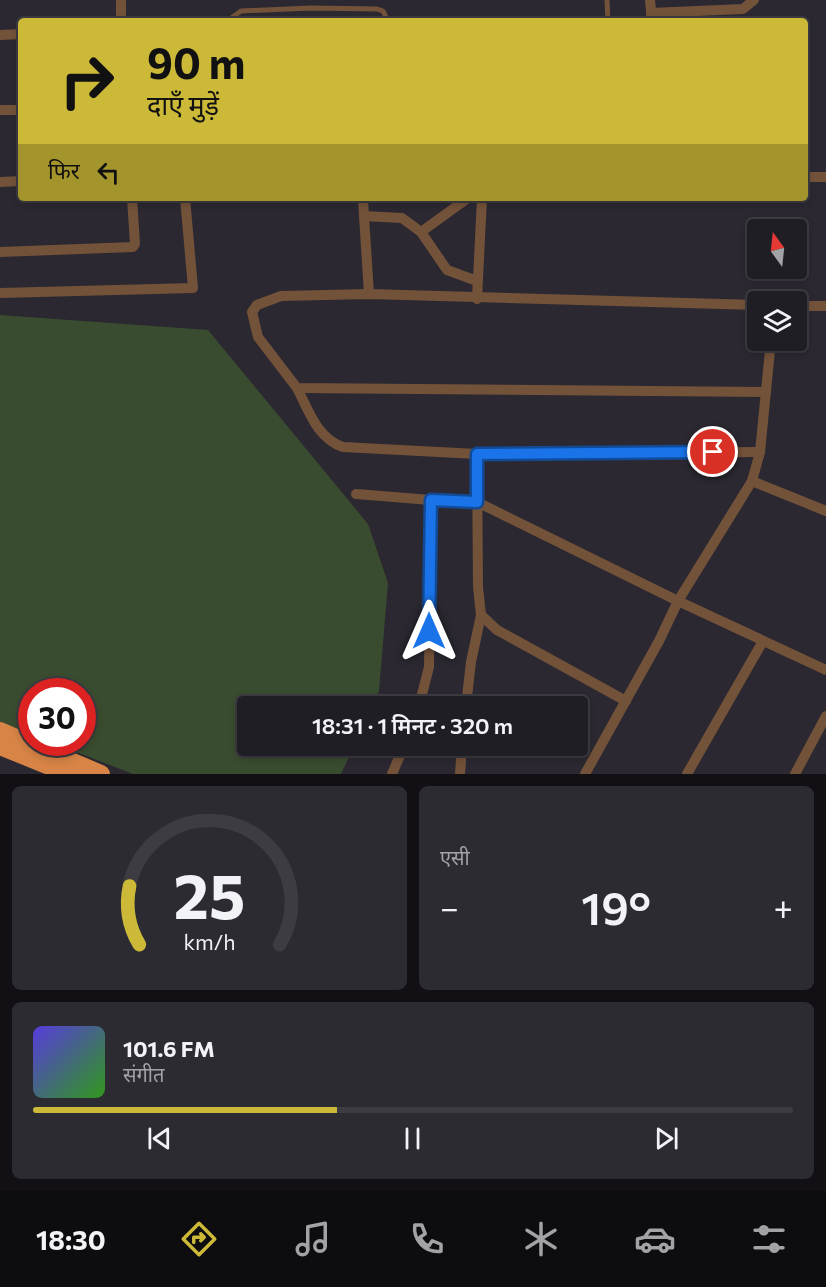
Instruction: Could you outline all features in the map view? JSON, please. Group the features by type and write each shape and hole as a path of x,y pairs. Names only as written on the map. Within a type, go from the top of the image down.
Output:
{"highway":[{"path":"0,731 101,774"},
{"path":"0,746 69,774"}],"street":[{"path":"121,0 121,18"},
{"path":"650,0 651,17 728,16 743,9 754,0"},
{"path":"0,35 18,34"},
{"path":"0,110 18,110"},
{"path":"808,177 826,177"},
{"path":"0,182 18,181"},
{"path":"0,252 133,247 135,244 132,201"},
{"path":"0,293 193,288 185,201"},
{"path":"363,201 369,294"},
{"path":"421,232 464,201"},
{"path":"477,299 482,201"},
{"path":"364,216 402,218 421,232 447,270 477,281"},
{"path":"747,305 477,299 369,294 281,296 257,305 252,312 258,337 297,388 321,434 343,447 477,454 760,452"},
{"path":"807,306 826,306"},
{"path":"585,774 678,601 752,481 760,452 770,351"},
{"path":"297,388 766,392"},
{"path":"467,696 471,662 481,615 478,587 477,454"},
{"path":"752,481 826,510"},
{"path":"356,494 477,502 678,601 826,670"},
{"path":"422,696 429,668 431,500"},
{"path":"481,615 497,630 626,701"},
{"path":"687,774 763,641"},
{"path":"795,774 826,716"},
{"path":"392,774 400,756"},
{"path":"460,774 461,756"}],"lane":[{"path":"311,0 311,8"},
{"path":"607,0 608,18"},
{"path":"231,18 241,11 311,8 377,9 383,11 386,18"}],"green space":[{"path":"0,315 208,330 368,524 388,583 379,691 377,696 237,696 237,756 349,756 341,774 133,774 87,756 96,756 96,678 18,678 18,729 0,722"}],"route":[{"path":"429,631 429,512 431,500 477,502 477,454 713,452"}]}
